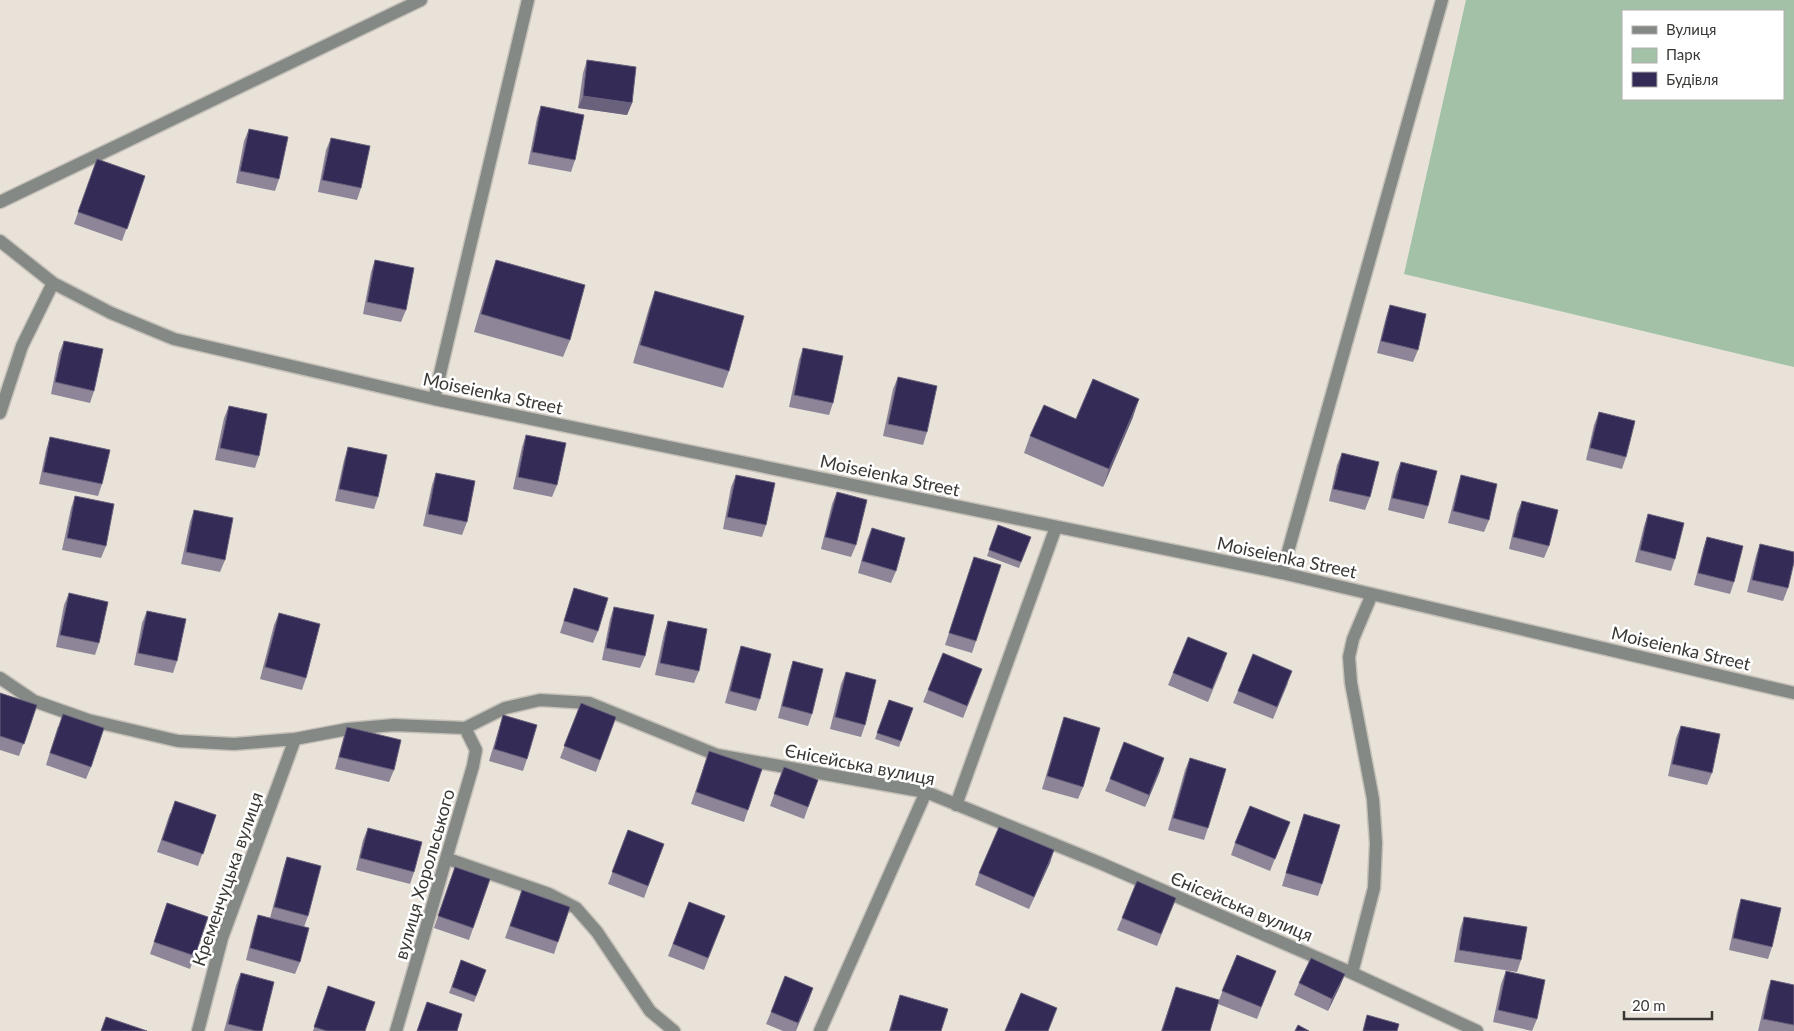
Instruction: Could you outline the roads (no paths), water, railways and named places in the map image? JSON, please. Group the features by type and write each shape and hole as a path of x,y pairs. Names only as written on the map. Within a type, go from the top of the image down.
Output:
{"street":[{"path":"0,202 421,0"},
{"path":"434,399 528,0"},
{"path":"1282,573 1442,0"},
{"name":"Moiseienka Street","path":"0,241 53,283 111,313 174,339 434,399 1282,573 1794,692"},
{"path":"0,413 22,346 53,283"},
{"path":"956,804 1056,527"},
{"path":"1352,973 1374,888 1376,843 1373,798 1351,683 1349,657 1353,639 1372,594"},
{"name":"Єнісейська вулиця","path":"0,678 34,701 88,720 178,741 234,744 295,740 348,729 394,726 465,728 505,708 540,700 589,704 717,755 926,792 1100,863 1352,973 1477,1031"},
{"name":"вулиця Хорольського","path":"396,1031 448,860 476,750 465,728"},
{"name":"Кременчуцька вулиця","path":"198,1031 222,938 295,740"},
{"path":"820,1031 926,792"},
{"path":"448,860 549,894 576,908 597,932 650,1012 674,1031"}]}
